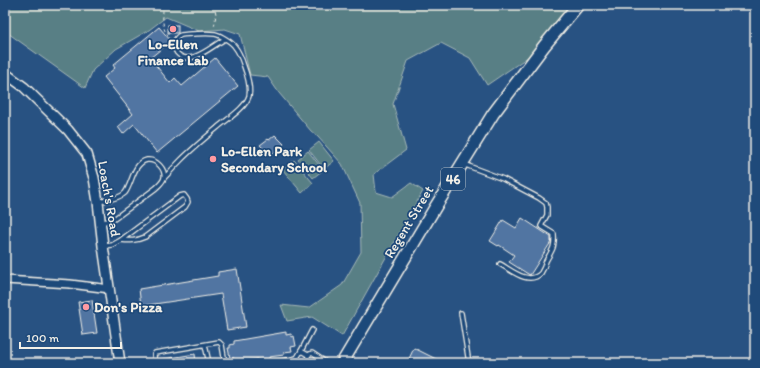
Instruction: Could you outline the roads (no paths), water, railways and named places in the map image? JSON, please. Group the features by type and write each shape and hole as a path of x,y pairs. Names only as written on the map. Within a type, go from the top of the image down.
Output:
{"main road":[{"name":"Regent Street","path":"342,363 493,114 544,46 578,5"}],"street":[{"name":"Loach's Road","path":"5,73 24,87 68,130 87,154 94,178 98,202 120,363"},
{"path":"5,280 70,284 110,289"}],"lane":[{"path":"100,224 114,219 156,188 180,160 244,105 249,95 250,82 242,58 235,46 225,39 216,34 186,34 177,38 174,44 175,50 178,54 182,57 189,58 202,54 225,39"},
{"path":"98,202 124,194 135,170 147,160 154,161 160,165 164,172 164,178"},
{"path":"462,164 502,179 546,203 548,215 541,226 554,234 554,246 540,273 529,278 521,276 500,264"},
{"path":"103,246 112,245 121,240 180,196 185,196 187,199 188,202 185,207 145,237 132,241 121,240"},
{"path":"461,312 469,363"},
{"path":"294,363 312,330"},
{"path":"155,363 155,353 219,342 222,345 225,363"},
{"path":"205,345 209,363"},
{"path":"301,351 308,355 312,353 327,363"},
{"path":"308,355 308,359 314,363"},
{"path":"272,363 297,358"}],"place":[{"name":"Lo-Ellen Finance Lab","path":"173,29"},
{"name":"Lo-Ellen Park Secondary School","path":"213,159"},
{"name":"Don's Pizza","path":"86,307"}]}
